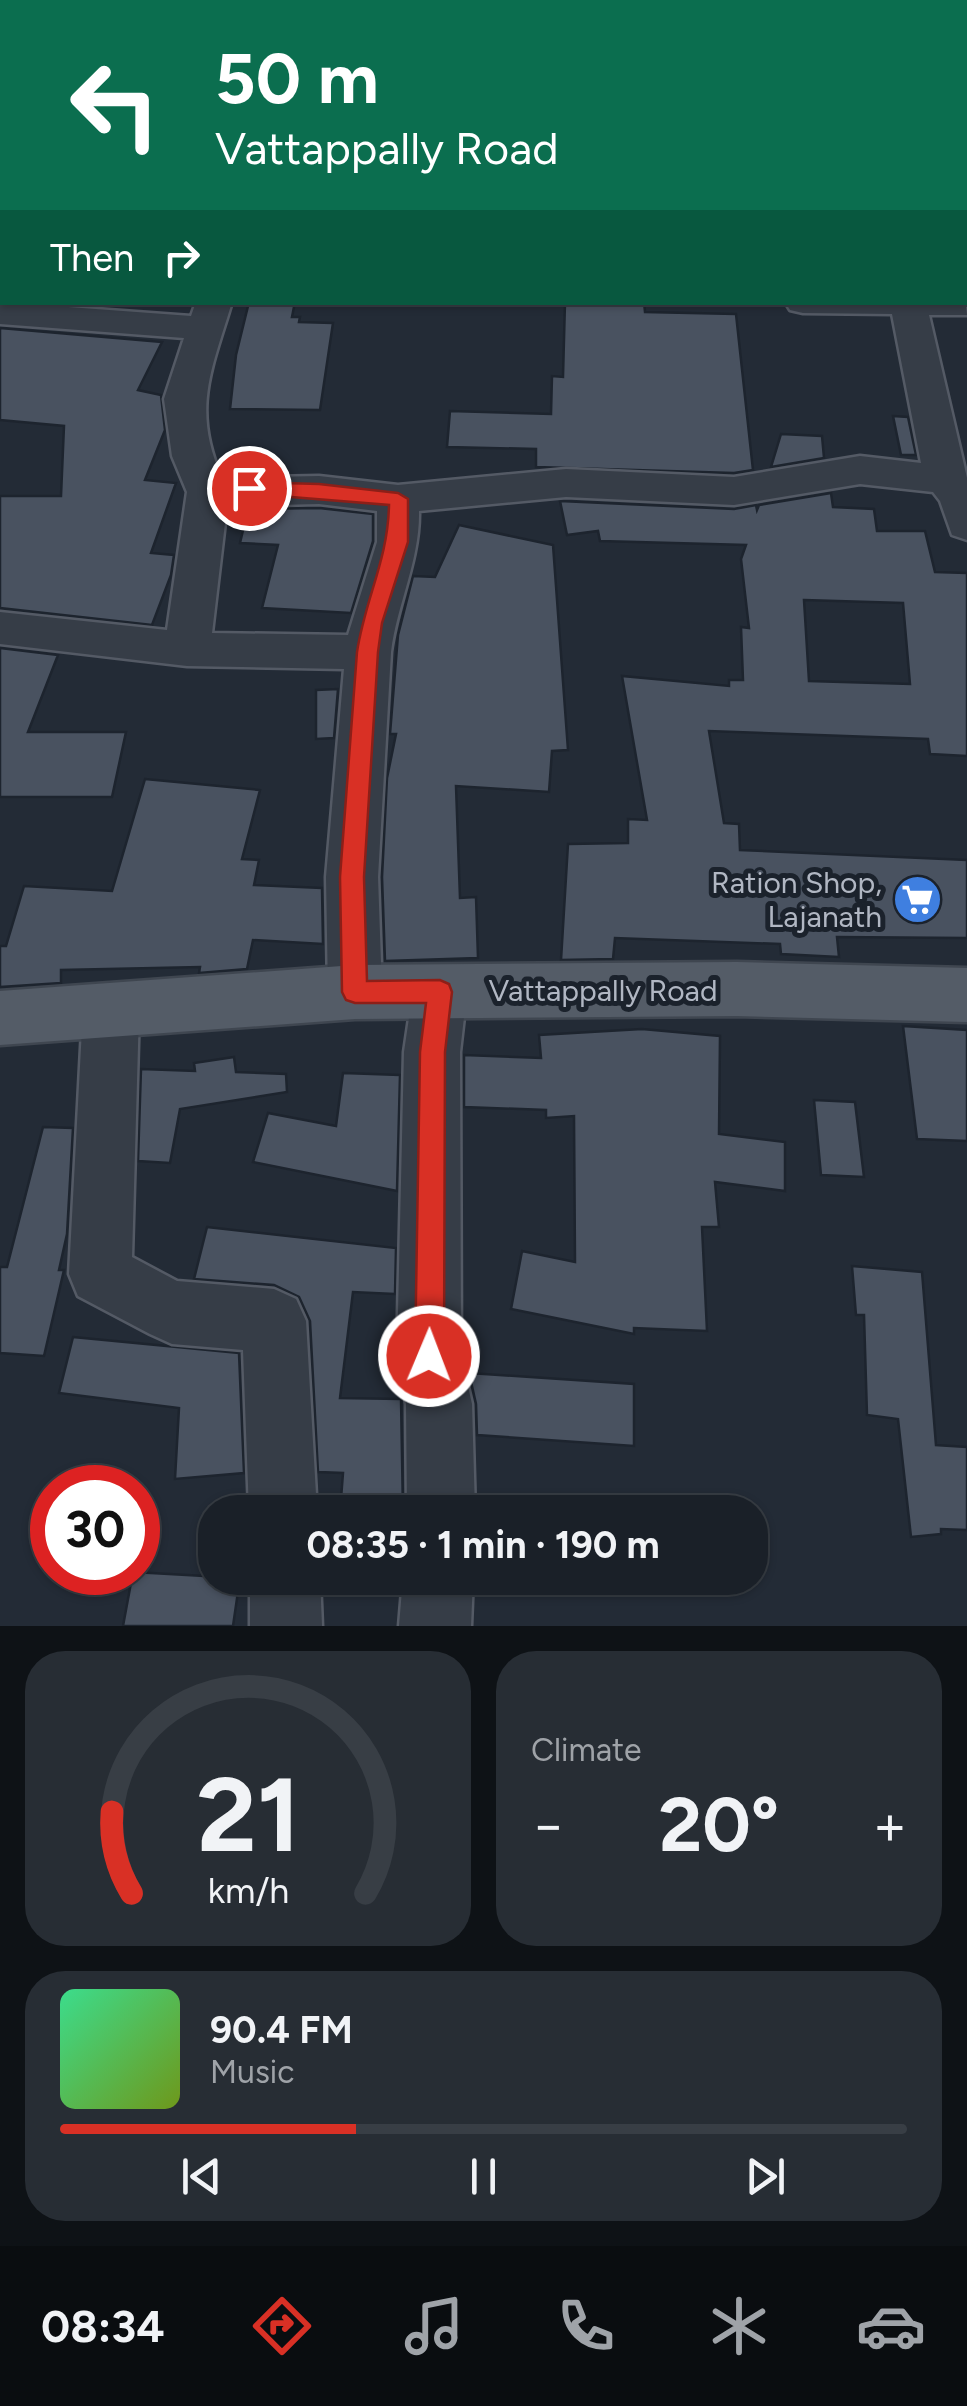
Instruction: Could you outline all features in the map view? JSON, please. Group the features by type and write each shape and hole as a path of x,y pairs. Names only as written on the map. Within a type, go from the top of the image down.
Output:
{"main road":[{"name":"Vattappally Road","path":"0,1018 355,992 738,989 967,995"}],"street":[{"path":"908,305 946,480 960,497 967,525"},
{"path":"0,313 210,315 184,399 192,456 208,492 187,650"},
{"path":"208,492 319,490 398,499 566,483 734,491 860,470 946,480"},
{"path":"355,992 352,877 368,652 372,623 398,542 398,499"},
{"path":"0,628 187,650 368,652"},
{"path":"440,992 432,1052 429,1356 439,1404 441,1495"},
{"path":"111,1010 100,1274 172,1312 274,1321 282,1495"},
{"path":"285,1595 286,1626"},
{"path":"435,1626 437,1595"}],"building":[{"path":"248,305 294,305 292,317 300,317 299,322 333,323 320,410 230,409 236,355"},
{"path":"565,305 644,305 645,312 736,314 753,470 734,473 536,467 536,449 447,447 450,411 551,414 552,376 563,377"},
{"path":"0,328 162,342 138,390 161,395 165,430 145,480 176,483 151,553 174,555 171,575 152,625 0,608 0,496 61,496 64,426 0,420"},
{"path":"893,416 908,417 916,455 901,455"},
{"path":"781,434 822,436 824,458 771,467"},
{"path":"831,493 833,507 874,509 877,531 925,531 935,572 967,573 967,756 930,754 928,739 709,731 724,823 739,824 740,850 967,860 967,938 837,937 839,957 781,954 780,944 615,938 613,959 561,960 568,844 628,843 628,819 647,820 622,676 729,686 729,680 743,680 741,627 749,628 741,559 746,545 600,541 598,531 567,535 560,501 734,509 756,505 757,510 759,505","holes":["804,600 903,603 910,684 809,681"]},
{"path":"319,508 373,514 373,541 351,613 262,608 278,545 240,543 248,509"},
{"path":"459,525 553,545 568,750 552,751 549,792 456,786 460,898 476,897 478,958 385,961 382,877 387,778 396,734 390,734 398,635 413,576 435,577"},
{"path":"0,648 58,655 28,732 126,732 112,797 0,797"},
{"path":"338,689 334,738 316,739 316,690"},
{"path":"145,779 260,790 242,859 259,860 254,885 322,888 323,944 253,940 247,969 199,973 200,967 61,970 61,983 0,987 0,946 6,946 24,886 112,891"},
{"path":"903,1026 967,1030 967,1141 917,1139"},
{"path":"642,1029 720,1036 719,1134 785,1142 785,1191 715,1182 719,1227 702,1227 707,1331 634,1328 634,1334 511,1309 522,1251 575,1262 574,1116 546,1118 546,1110 464,1107 464,1055 541,1058 539,1035"},
{"path":"234,1057 236,1072 286,1074 287,1092 180,1109 170,1163 138,1161 141,1069 195,1071 194,1063"},
{"path":"343,1073 400,1075 397,1191 253,1162 268,1113 336,1126"},
{"path":"814,1100 855,1102 864,1177 821,1175"},
{"path":"43,1127 73,1128 67,1234 59,1270 64,1270 44,1356 0,1353 0,1267 7,1267"},
{"path":"207,1227 396,1248 395,1294 353,1292 340,1398 401,1399 403,1495 341,1495 343,1473 318,1472 310,1321 299,1297 274,1285 194,1279"},
{"path":"852,1266 922,1272 936,1445 967,1447 967,1530 941,1529 941,1534 911,1537 898,1419 867,1415 864,1315 856,1315"},
{"path":"73,1337 239,1353 244,1473 175,1479 179,1408 59,1393"},
{"path":"469,1373 634,1384 634,1446 477,1435"},
{"path":"160,1574 198,1576 198,1595 238,1595 233,1626 123,1626 129,1595 160,1595"}],"place":[{"name":"Ration Shop, Lajanath","path":"917,899"}],"route":[{"path":"249,488 319,490 398,499 398,542 372,623 368,652 352,877 355,992 440,992 432,1052 429,1356"}]}
